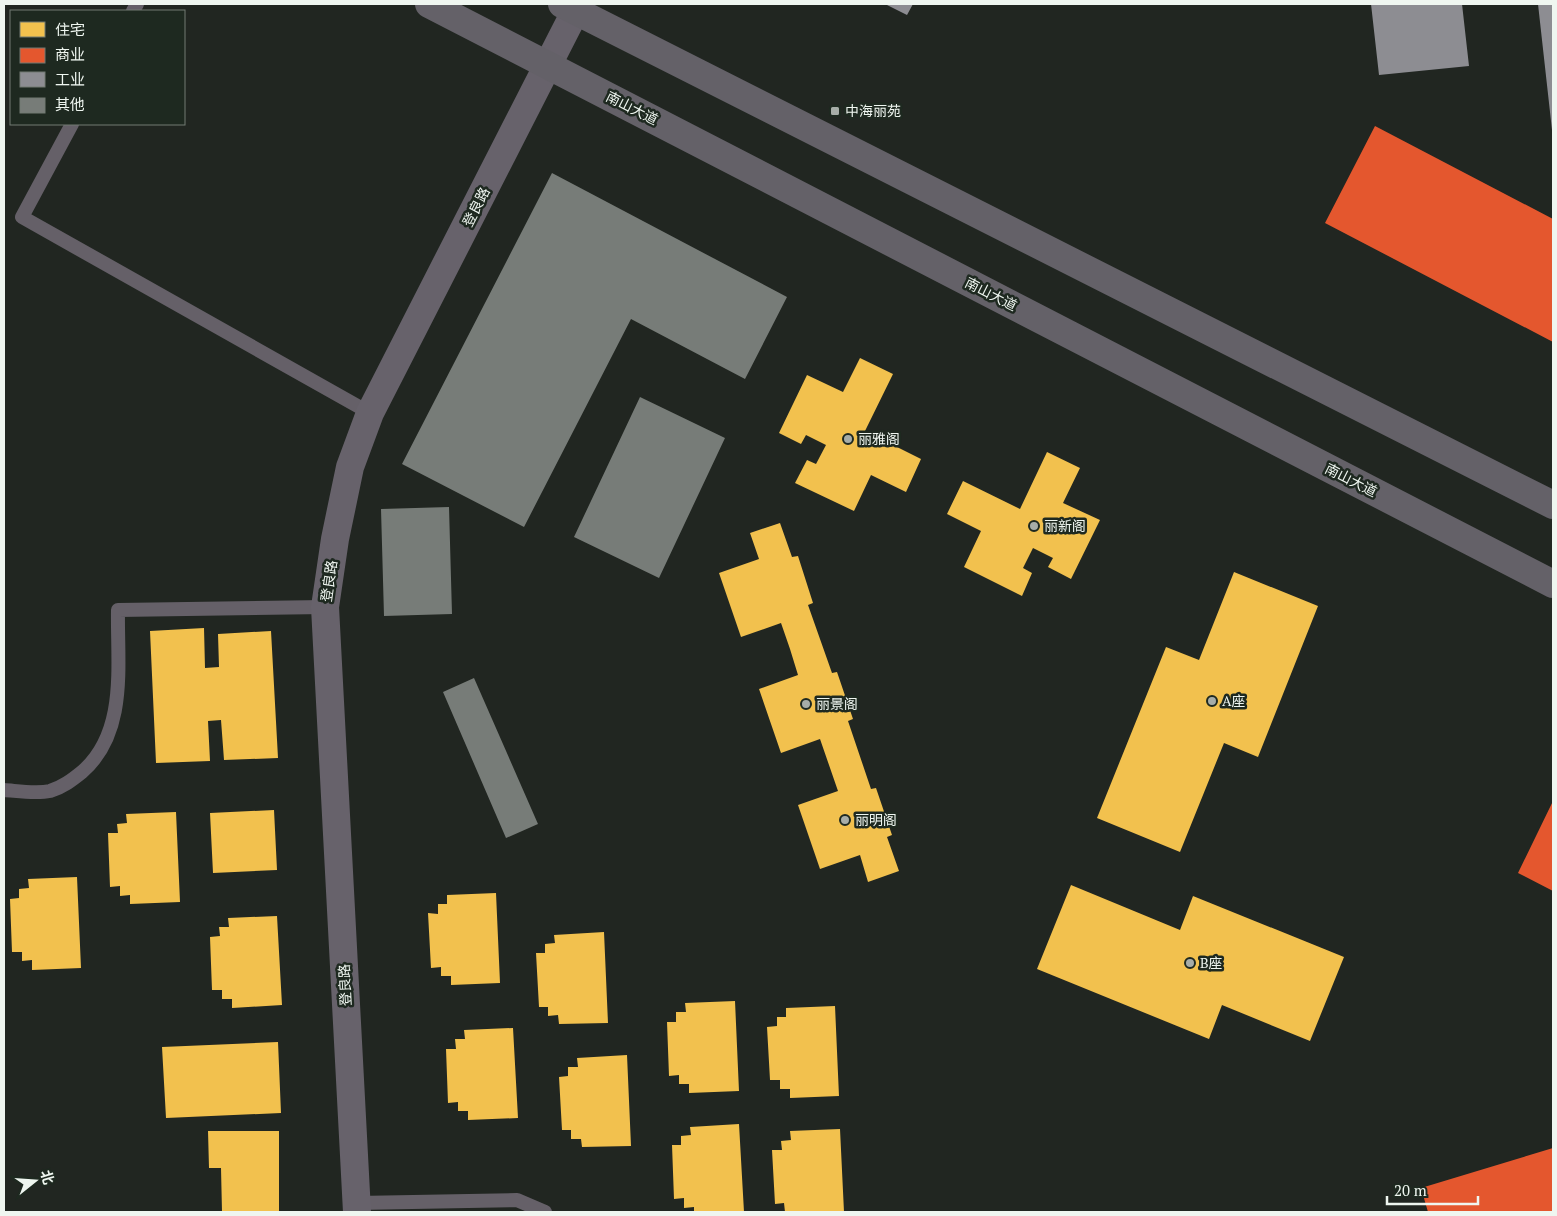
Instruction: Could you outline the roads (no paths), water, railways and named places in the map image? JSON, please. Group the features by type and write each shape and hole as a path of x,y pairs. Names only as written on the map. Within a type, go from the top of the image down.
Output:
{"main road":[{"name":"南山大道","path":"429,4 1553,584"},
{"name":"登良路","path":"357,1208 325,607 334,539 350,467 370,413 548,64 572,6"},
{"path":"572,6 1553,505"}],"lane":[{"path":"71,125 22,217 370,413"},
{"path":"4,790 48,791 68,783 90,764 109,737 116,713 118,610 325,607"},
{"path":"357,1208 517,1200 545,1212"}],"place":[{"name":"中海丽苑","path":"835,111"},
{"name":"丽雅阁","path":"848,439"},
{"name":"丽新阁","path":"1034,526"},
{"name":"A座","path":"1212,701"},
{"name":"丽景阁","path":"806,704"},
{"name":"丽明阁","path":"845,820"},
{"name":"B座","path":"1190,963"}]}
